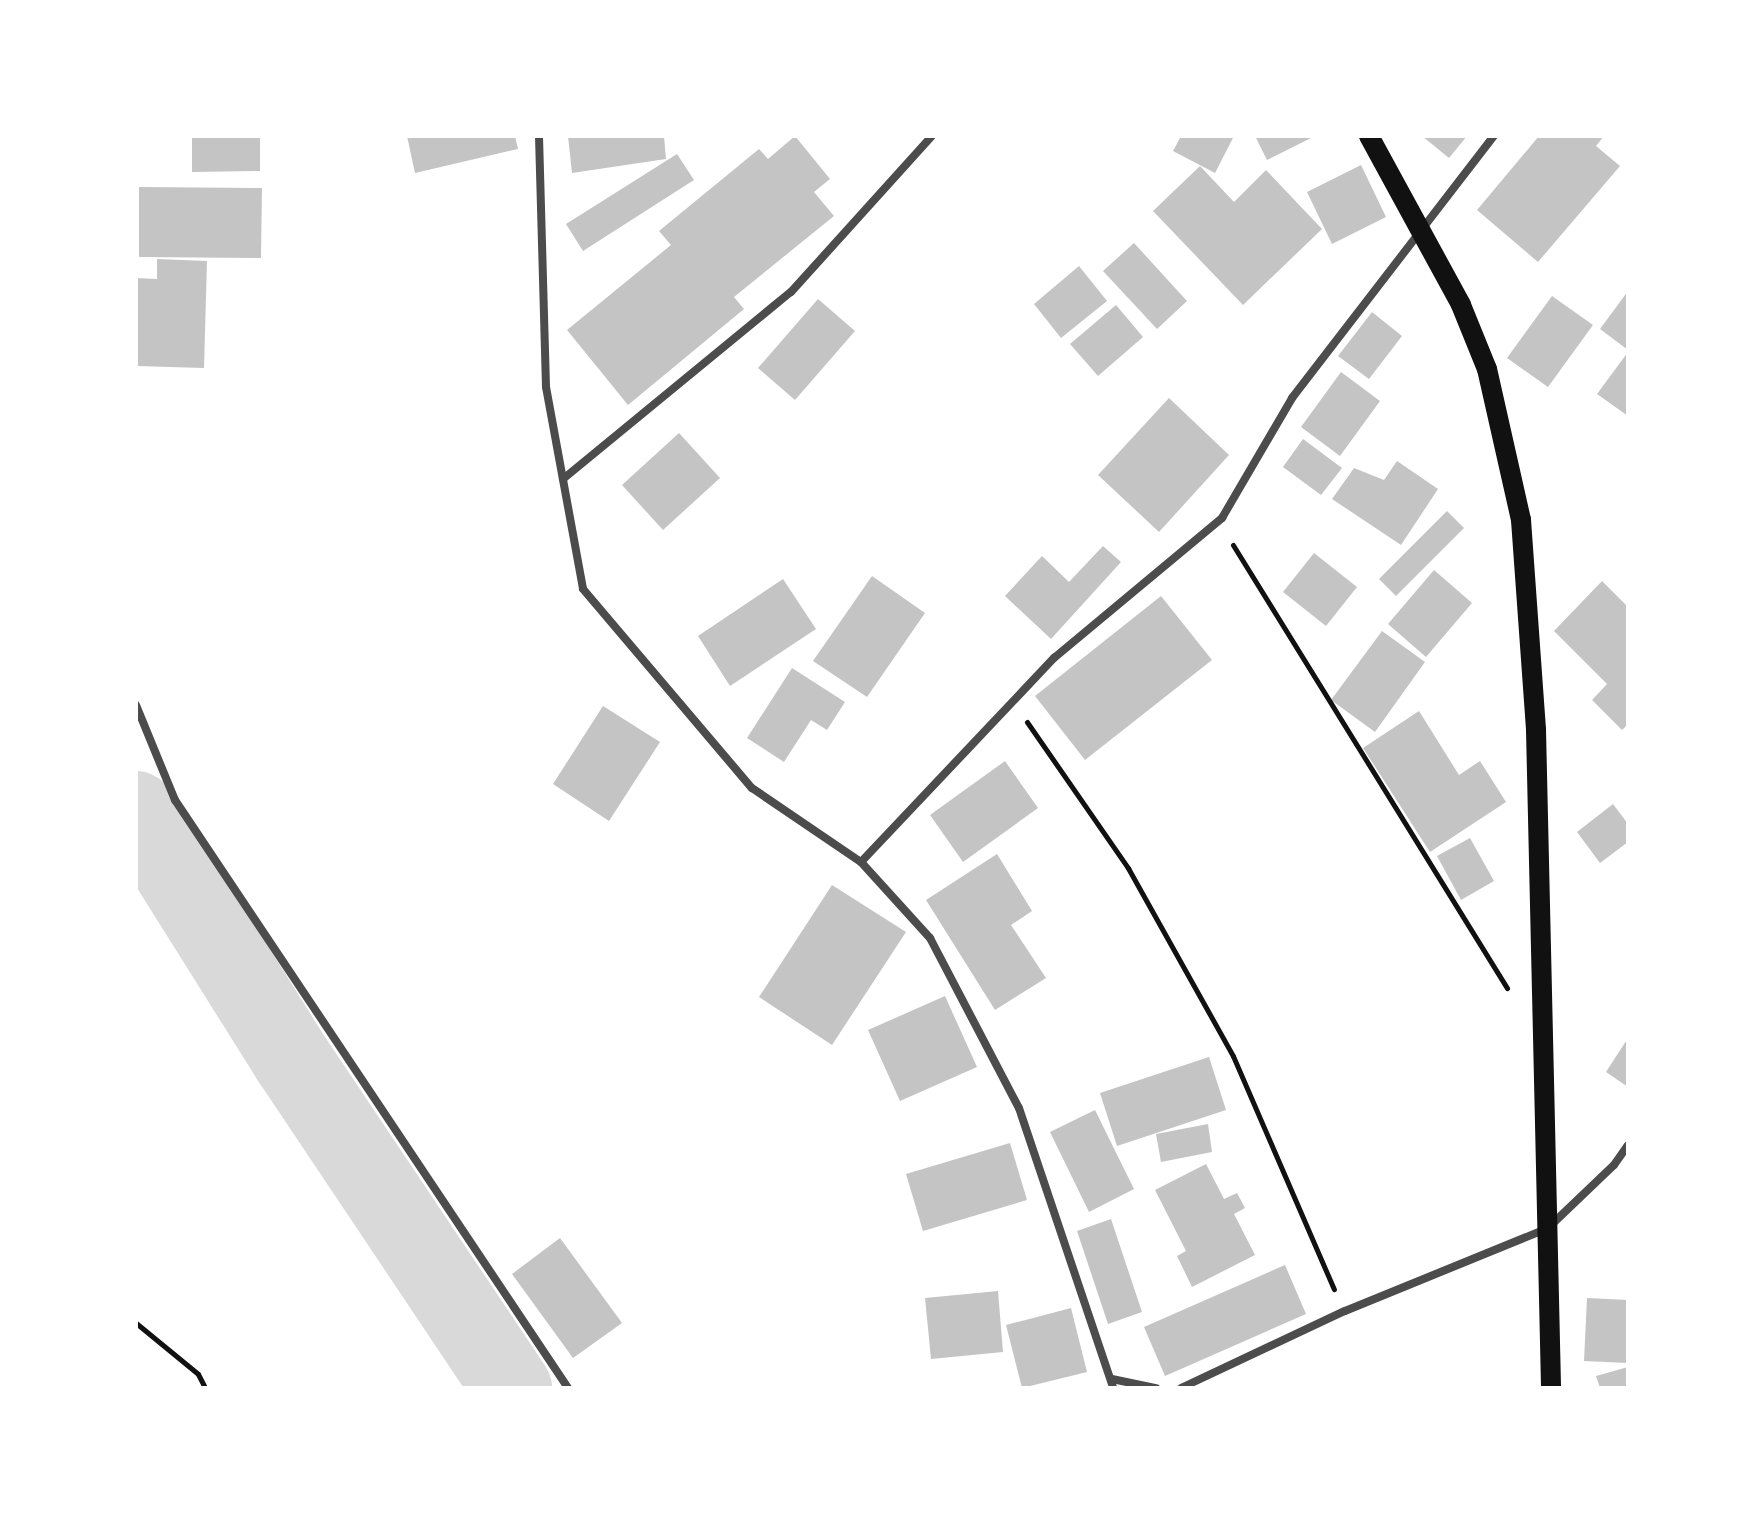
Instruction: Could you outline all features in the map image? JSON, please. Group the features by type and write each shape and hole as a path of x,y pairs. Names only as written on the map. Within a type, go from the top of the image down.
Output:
{"main road":[{"path":"1369,136 1461,305 1487,369 1521,520 1536,730 1551,1388"}],"street":[{"path":"539,136 546,387 583,589 752,788 861,862 930,938 1019,1108 1113,1384 1156,1388"},
{"path":"563,479 791,292 932,136"},
{"path":"861,862 1054,658 1222,518 1292,398 1494,136"},
{"path":"136,705 175,800 568,1388"},
{"path":"1181,1388 1345,1311 1548,1228 1614,1165 1628,1145"}],"path":[{"path":"1222,518 1241,565 1509,991"},
{"path":"1013,702 1128,868 1233,1056 1345,1311"},
{"path":"136,1323 198,1374 205,1388"}],"building":[{"path":"192,136 260,136 260,171 192,172"},
{"path":"407,136 515,136 518,149 415,173"},
{"path":"568,136 664,136 666,159 572,173"},
{"path":"795,136 830,179 814,192 834,216 734,297 744,309 628,405 567,330 671,245 659,231 759,149 768,159"},
{"path":"1181,136 1234,136 1215,173 1173,151"},
{"path":"1255,136 1315,136 1267,160"},
{"path":"1422,136 1467,136 1449,158"},
{"path":"1539,136 1604,136 1596,146 1620,166 1538,262 1477,210"},
{"path":"677,154 694,180 583,251 566,224"},
{"path":"1361,165 1386,217 1332,244 1307,192"},
{"path":"1200,166 1234,202 1266,170 1322,229 1243,305 1153,211"},
{"path":"139,187 262,188 261,258 139,257"},
{"path":"1134,243 1187,301 1157,329 1103,271"},
{"path":"157,259 207,261 204,368 136,366 136,278 157,279"},
{"path":"1079,266 1107,301 1061,338 1034,304"},
{"path":"1628,291 1628,350 1600,329"},
{"path":"1552,296 1593,325 1548,387 1507,358"},
{"path":"818,299 855,331 795,400 758,368"},
{"path":"1116,305 1143,337 1098,376 1070,344"},
{"path":"1372,312 1402,336 1369,379 1338,356"},
{"path":"1628,352 1628,416 1597,394"},
{"path":"1341,372 1380,401 1340,456 1301,427"},
{"path":"1169,398 1229,455 1159,532 1098,475"},
{"path":"679,433 720,478 663,530 622,485"},
{"path":"1303,439 1342,468 1321,495 1283,467"},
{"path":"1397,461 1438,489 1401,545 1332,499 1354,468 1384,480"},
{"path":"1447,511 1464,528 1396,596 1379,579"},
{"path":"1103,546 1121,562 1051,639 1005,596 1042,556 1069,582"},
{"path":"1314,553 1357,587 1326,626 1283,592"},
{"path":"1434,570 1472,603 1426,657 1388,624"},
{"path":"872,576 925,613 867,697 813,661"},
{"path":"783,579 816,629 730,686 698,636"},
{"path":"1602,581 1628,607 1628,724 1622,730 1592,700 1607,684 1554,631"},
{"path":"1161,596 1212,660 1085,760 1035,696"},
{"path":"1382,631 1425,662 1375,732 1331,700"},
{"path":"792,668 845,702 827,730 811,720 784,762 747,738"},
{"path":"603,706 660,742 609,821 553,784"},
{"path":"1419,711 1459,775 1480,761 1506,802 1430,852 1363,748"},
{"path":"1005,761 1038,808 963,862 930,815"},
{"path":"1613,804 1628,824 1628,842 1600,863 1577,832"},
{"path":"1470,838 1494,881 1461,900 1437,856"},
{"path":"997,854 1032,911 1011,925 1046,978 995,1010 926,900"},
{"path":"832,885 906,932 832,1045 759,997"},
{"path":"945,996 977,1067 900,1101 868,1030"},
{"path":"1628,1038 1628,1087 1606,1072"},
{"path":"1209,1057 1226,1110 1117,1146 1100,1093"},
{"path":"1095,1110 1134,1189 1089,1212 1050,1132"},
{"path":"1208,1124 1212,1152 1161,1162 1156,1134"},
{"path":"1010,1143 1027,1200 923,1231 906,1174"},
{"path":"1206,1164 1224,1199 1237,1193 1245,1208 1234,1214 1255,1255 1192,1287 1177,1256 1186,1251 1155,1190"},
{"path":"1111,1219 1142,1312 1108,1324 1077,1231"},
{"path":"560,1238 622,1323 573,1358 512,1274"},
{"path":"1285,1265 1306,1314 1165,1376 1144,1327"},
{"path":"998,1291 1003,1352 931,1359 925,1298"},
{"path":"1587,1298 1628,1300 1628,1363 1584,1361"},
{"path":"1071,1308 1087,1372 1022,1388 1006,1325"},
{"path":"1628,1367 1628,1388 1600,1388 1596,1376"}],"waterway":[{"path":"136,811 293,1061 512,1388"}]}
